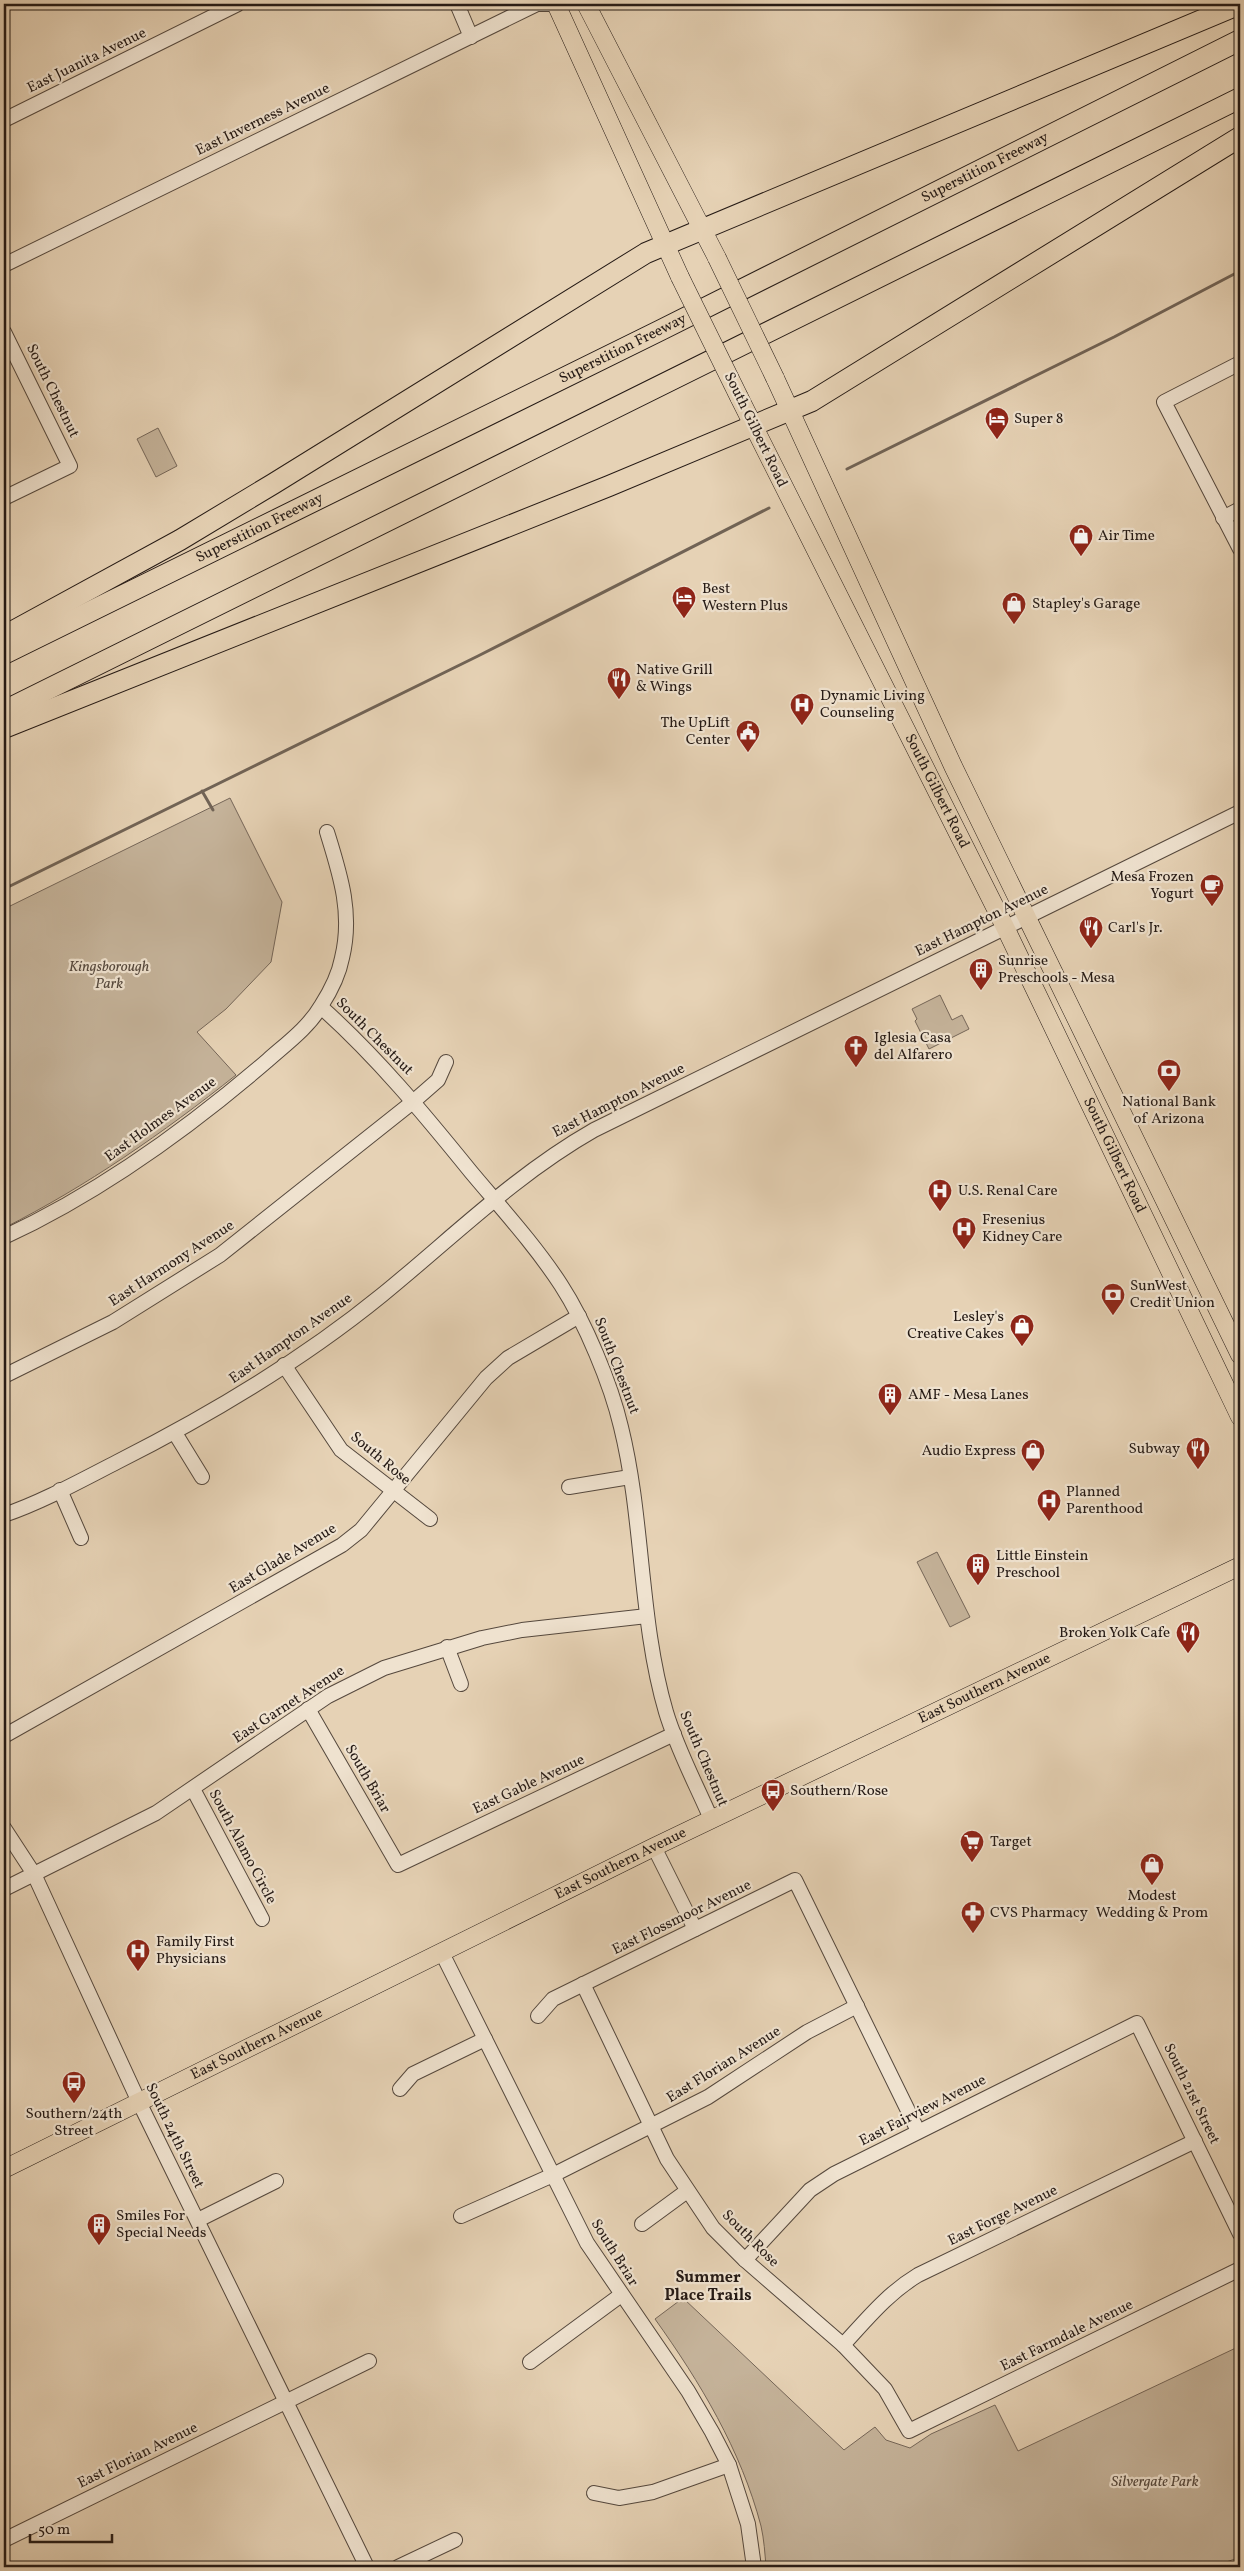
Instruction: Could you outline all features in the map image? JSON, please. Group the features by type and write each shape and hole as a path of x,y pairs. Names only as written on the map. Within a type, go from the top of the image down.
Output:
{"highway":[{"path":"4,636 196,530 646,253 1240,4"},
{"name":"Superstition Freeway","path":"4,654 679,321 1240,40"},
{"path":"4,711 1240,98"},
{"path":"4,728 753,427 812,401 1240,137"}],"main road":[{"name":"South Gilbert Road","path":"556,4 664,245 738,397 884,683 1005,927 1240,1417"},
{"name":"South Gilbert Road","path":"586,4 717,258 775,378 953,766 1240,1355"},
{"name":"East Southern Avenue","path":"4,2169 711,1819 1240,1566"}],"street":[{"name":"East Juanita Avenue","path":"4,120 238,4"},
{"path":"457,4 471,37"},
{"name":"East Inverness Avenue","path":"4,265 537,4 556,4"},
{"name":"South Chestnut","path":"4,332 70,466 4,498"},
{"path":"1240,363 1164,402 1240,549"},
{"path":"1223,518 1240,509"},
{"name":"East Hampton Avenue","path":"4,1515 60,1490 175,1433 233,1400 381,1296 494,1200 550,1156 594,1130 1240,812"},
{"path":"321,1007 342,958 347,907 344,884 326,832"},
{"name":"South Chestnut","path":"321,1007 373,1056 414,1101 544,1262 579,1316 607,1383 621,1426 638,1524 648,1616 662,1694 674,1734 711,1819"},
{"name":"East Holmes Avenue","path":"4,1237 89,1191 206,1110 285,1045 321,1007"},
{"name":"East Harmony Avenue","path":"4,1376 113,1322 220,1255 414,1101 438,1080 446,1062"},
{"name":"East Glade Avenue","path":"4,1736 319,1560 361,1530 486,1378 508,1358 579,1316"},
{"name":"South Rose","path":"284,1365 341,1450 430,1519"},
{"path":"175,1433 202,1477"},
{"path":"569,1487 630,1477"},
{"path":"60,1490 81,1538"},
{"name":"East Garnet Avenue","path":"4,1889 121,1832 193,1789 308,1709 364,1677 448,1647 522,1630 648,1616"},
{"path":"448,1647 461,1684"},
{"name":"South Briar","path":"308,1709 398,1865"},
{"name":"East Gable Avenue","path":"398,1865 674,1734"},
{"name":"South Alamo Circle","path":"193,1789 262,1919"},
{"name":"South 24th Street","path":"4,1828 34,1874 139,2102 367,2567"},
{"path":"654,1847 695,1929"},
{"name":"East Flossmoor Avenue","path":"538,2016 553,2000 583,1984 794,1880 857,2006"},
{"name":"South Briar","path":"442,1953 587,2243 688,2391 728,2465 748,2524 754,2567"},
{"name":"South Rose","path":"583,1984 652,2127 687,2191 713,2228 745,2260 843,2345 885,2390 909,2431"},
{"path":"857,2006 918,2131"},
{"name":"East Florian Avenue","path":"461,2216 553,2175 652,2127 708,2097 807,2032 857,2006"},
{"name":"East Fairview Avenue","path":"745,2260 810,2190 834,2174 1138,2023"},
{"name":"South 21st Street","path":"1138,2023 1240,2234"},
{"path":"400,2089 413,2074 485,2039"},
{"name":"East Forge Avenue","path":"843,2345 884,2300 900,2286 918,2275 1196,2141"},
{"path":"198,2220 276,2181"},
{"path":"642,2224 687,2191"},
{"name":"East Farmdale Avenue","path":"909,2431 1240,2269"},
{"path":"530,2362 621,2295"},
{"name":"East Florian Avenue","path":"4,2540 369,2361"},
{"path":"594,2493 619,2498 653,2492 728,2465"},
{"path":"398,2567 455,2540"}],"green space":[{"path":"158,428 177,466 156,477 137,439"},
{"name":"Kingsborough Park","path":"230,798 282,902 271,962 226,1009 197,1032 236,1075 124,1157 65,1195 4,1228 4,909"},
{"path":"940,995 952,1020 962,1015 969,1029 929,1049 915,1021 917,1019 912,1009"},
{"path":"937,1552 970,1617 950,1627 917,1562"},
{"name":"Silvergate Park","path":"683,2298 844,2450 875,2427 886,2440 910,2448 931,2434 995,2405 1018,2451 1240,2346 1240,2557 1213,2567 766,2567 761,2526 753,2498 731,2444 688,2367 655,2319"}],"waterway":[{"path":"847,469 1114,337 1240,271"},
{"path":"4,889 478,656 769,508"},
{"path":"202,791 213,810"}],"place":[{"name":"Super 8","path":"997,440"},
{"name":"Air Time","path":"1081,557"},
{"name":"Best Western Plus","path":"684,619"},
{"name":"Stapley's Garage","path":"1014,625"},
{"name":"Native Grill & Wings","path":"619,700"},
{"name":"Dynamic Living Counseling","path":"802,726"},
{"name":"The UpLift Center","path":"748,753"},
{"name":"Mesa Frozen Yogurt","path":"1212,907"},
{"name":"Carl's Jr.","path":"1091,949"},
{"name":"Sunrise Preschools - Mesa","path":"981,991"},
{"name":"Iglesia Casa del Alfarero","path":"856,1068"},
{"name":"National Bank of Arizona","path":"1169,1092"},
{"name":"U.S. Renal Care","path":"940,1212"},
{"name":"Fresenius Kidney Care","path":"964,1250"},
{"name":"SunWest Credit Union","path":"1113,1316"},
{"name":"Lesley's Creative Cakes","path":"1022,1347"},
{"name":"AMF - Mesa Lanes","path":"890,1416"},
{"name":"Subway","path":"1198,1470"},
{"name":"Audio Express","path":"1033,1472"},
{"name":"Planned Parenthood","path":"1049,1522"},
{"name":"Little Einstein Preschool","path":"978,1586"},
{"name":"Broken Yolk Cafe","path":"1188,1654"},
{"name":"Southern/Rose","path":"773,1812"},
{"name":"Target","path":"972,1863"},
{"name":"Modest Wedding & Prom","path":"1152,1886"},
{"name":"CVS Pharmacy","path":"973,1934"},
{"name":"Family First Physicians","path":"138,1972"},
{"name":"Southern/24th Street","path":"74,2104"},
{"name":"Smiles For Special Needs","path":"99,2246"}],"district":[{"name":"Summer Place Trails","path":"708,2287"}]}
